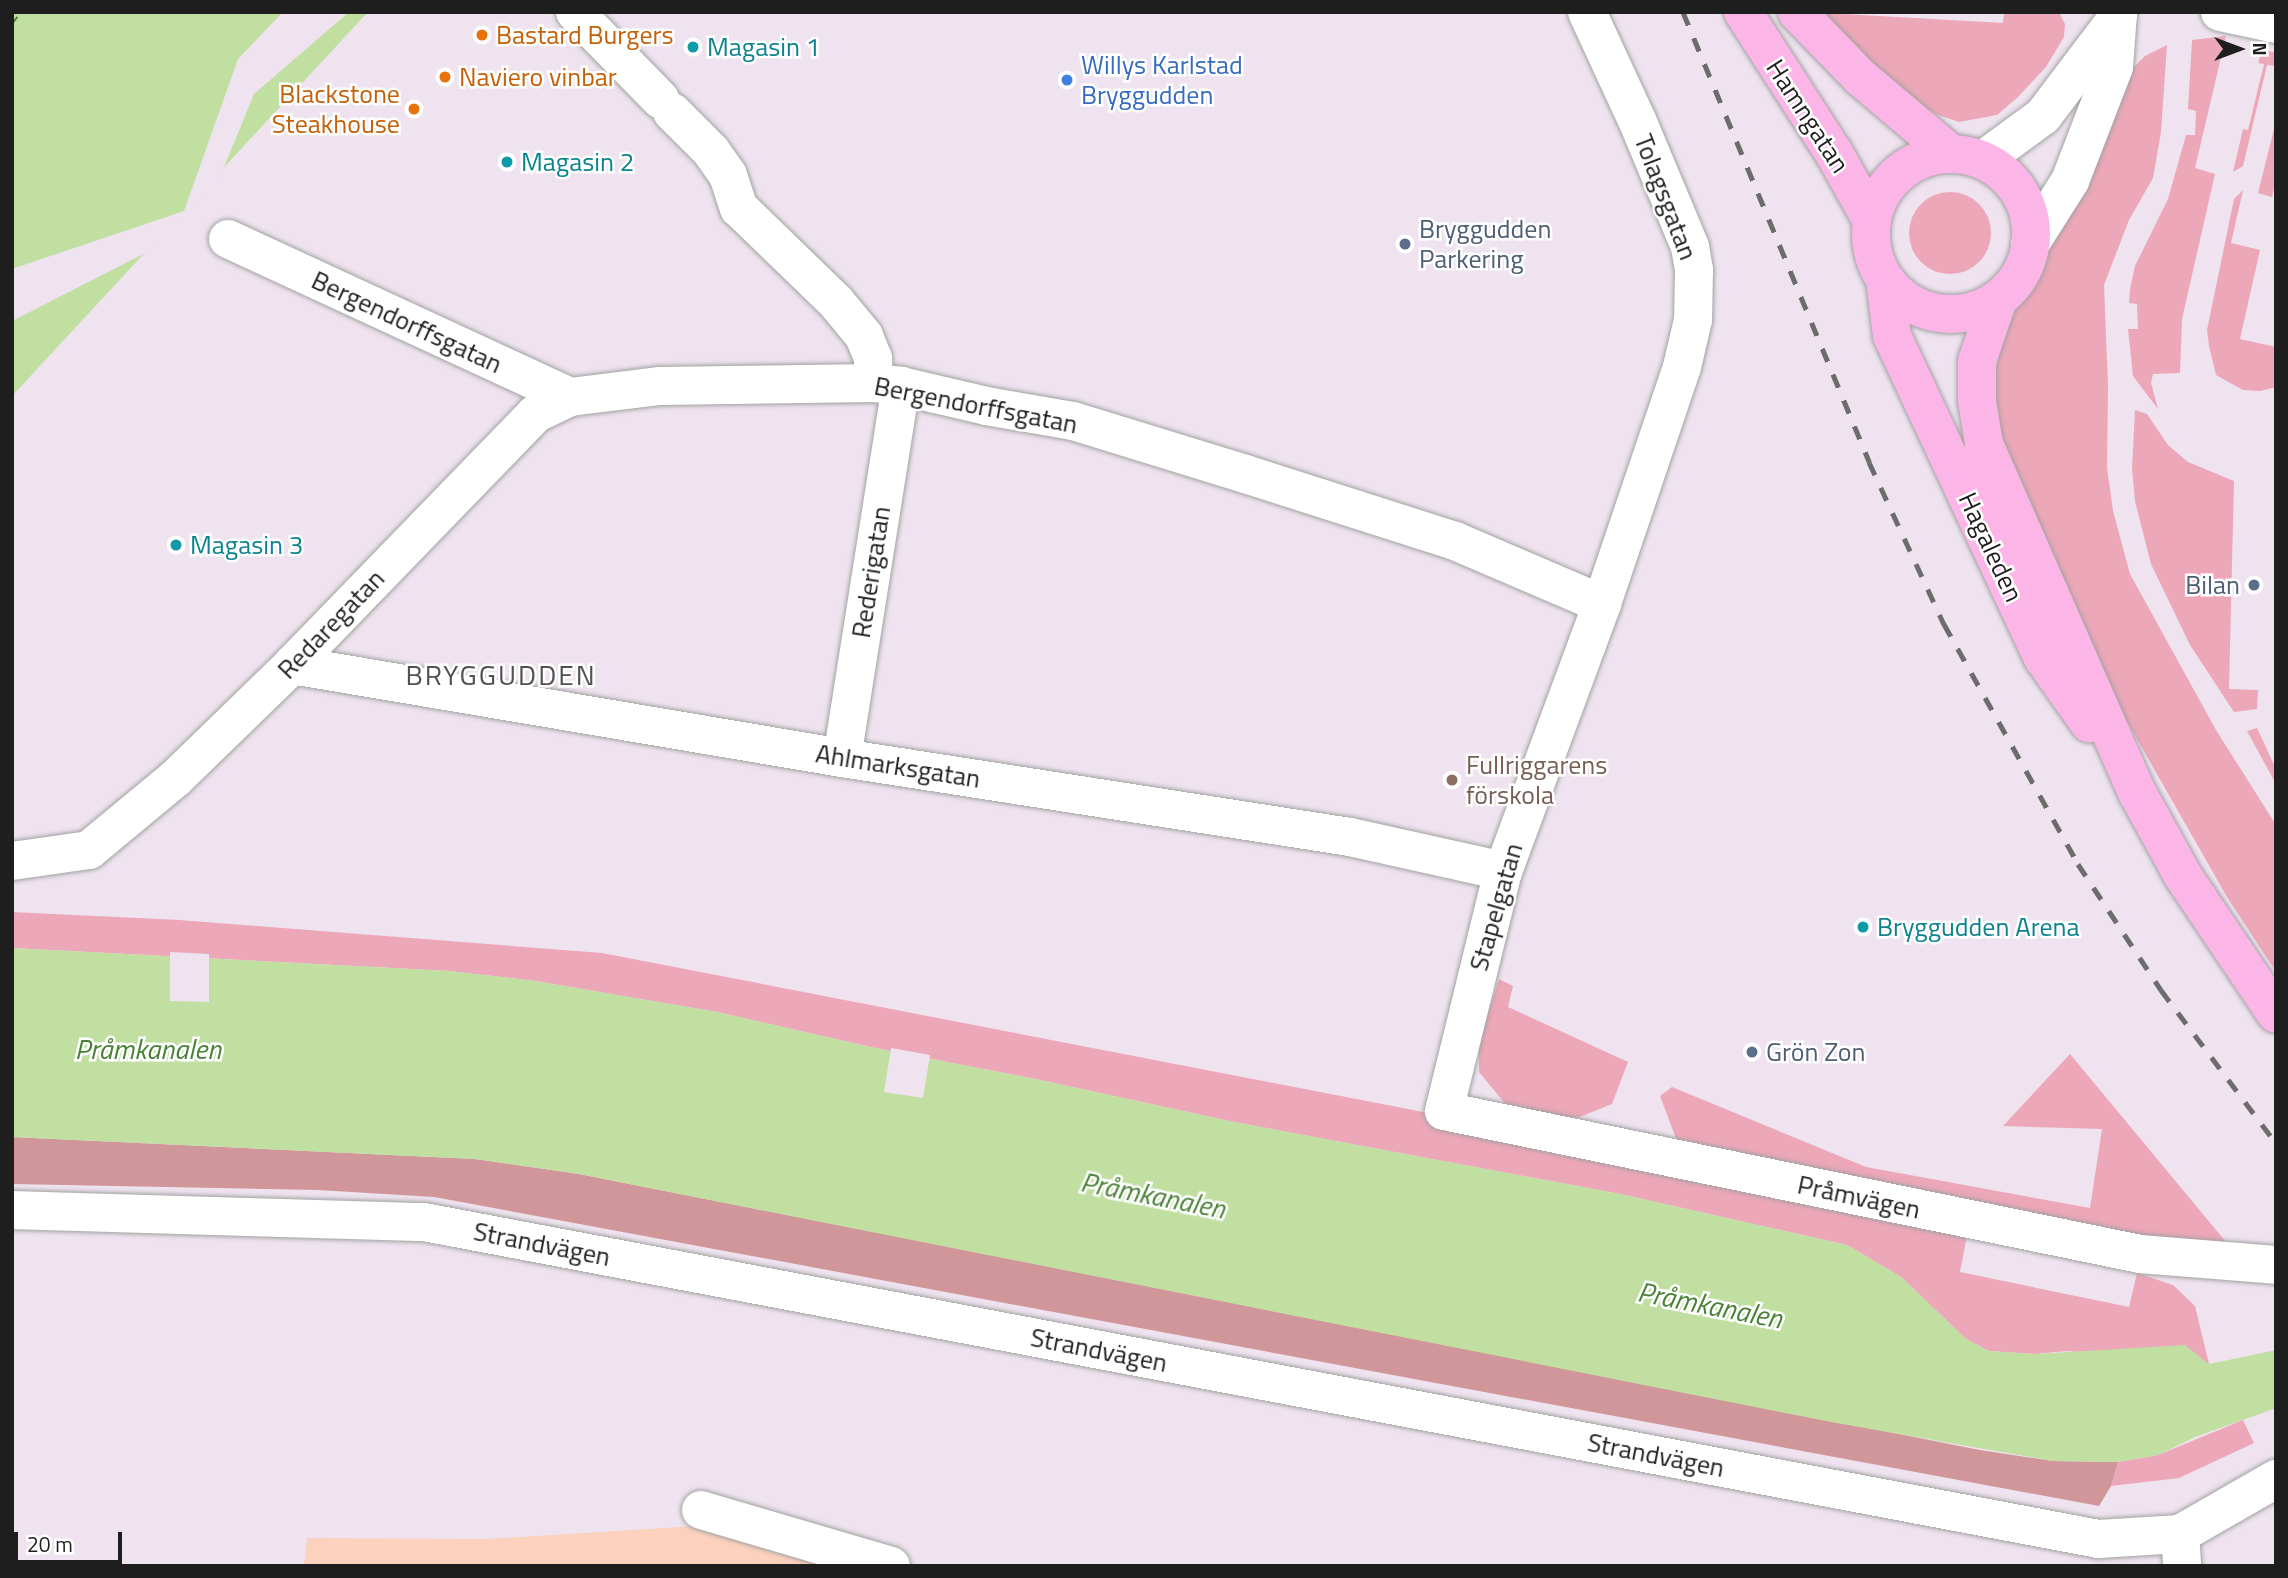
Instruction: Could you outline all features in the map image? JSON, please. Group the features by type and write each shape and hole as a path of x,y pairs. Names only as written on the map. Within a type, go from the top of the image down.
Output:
{"street":[{"name":"Rederigatan","path":"575,12 711,151 727,175 739,208 836,302 864,336 887,384 842,758"},
{"name":"Tolagsgatan","path":"1587,12 1682,226 1694,270 1693,320 1682,367 1646,470"},
{"name":"Hamngatan","path":"1743,12 1835,153 1872,221"},
{"name":"Hamngatan","path":"1797,12 1860,77 1967,157"},
{"path":"2220,12 2276,23"},
{"path":"1967,157 2043,116 2118,14"},
{"path":"2030,244 2070,181 2114,67 2118,14"},
{"path":"1928,157 1967,157 2004,174 2021,194 2030,219 2030,244 2025,265 2013,284 1998,299 1975,310 1950,314 1925,310 1903,299 1885,281 1875,262 1872,221 1878,199 1891,181 1908,166 1928,157"},
{"name":"Bergendorffsgatan","path":"228,239 570,397 660,386 887,384 986,406 1073,421 1455,541 1602,604"},
{"name":"Hagaleden","path":"1885,281 1892,336 2043,658 2138,794"},
{"name":"Hagaleden","path":"1998,299 1977,361 1977,401 1984,443 2138,794 2183,876 2276,1014"},
{"name":"Redaregatan","path":"12,861 89,850 176,779 292,665 535,414 570,397"},
{"name":"Stapelgatan","path":"1444,1111 1503,871 1602,604 1646,470"},
{"name":"Ahlmarksgatan","path":"292,665 842,758 1350,837 1503,871"},
{"name":"Pråmvägen","path":"1444,1111 2140,1254 2276,1265"},
{"name":"Strandvägen","path":"12,1210 424,1222 2098,1539 2181,1550"},
{"path":"2181,1550 2276,1479"},
{"path":"701,1510 891,1566"}],"shaded area":[{"path":"1808,12 2003,23 2004,12 2059,12 2065,24 2064,37 2046,67 2018,97 1997,115 1959,122 1938,115 1888,85"},
{"path":"2226,36 2195,168 2215,174 2182,319 2180,373 2153,374 2151,383 2158,409 2133,376 2128,329 2138,329 2137,304 2129,303 2130,289 2135,266 2168,199 2186,135 2195,135 2196,111 2188,109 2192,40"},
{"path":"2167,45 2161,132 2153,178 2129,220 2104,285 2108,386 2107,467 2113,511 2130,574 2216,730 2276,825 2276,972 2227,897 2125,718 2048,558 1993,415 1994,379 2002,343 2040,252 2129,72 2145,56"},
{"path":"2262,49 2276,53 2276,66 2267,65 2243,166 2233,172 2243,129 2248,130 2264,64 2258,63"},
{"path":"2276,121 2276,178 2272,197 2258,193"},
{"path":"2243,190 2231,243 2260,250 2240,339 2276,347 2276,387 2260,391 2243,390 2216,375 2207,330 2234,199"},
{"path":"1950,192 1966,195 1979,204 1988,217 1991,233 1988,249 1979,262 1966,271 1950,274 1934,271 1921,262 1912,249 1909,233 1912,217 1921,204 1934,195"},
{"path":"2135,410 2147,414 2168,445 2188,462 2234,481 2229,689 2258,690 2257,709 2234,712 2190,645 2151,564 2135,501 2132,468"},
{"path":"2257,728 2276,769 2276,784 2247,731"},
{"path":"12,912 179,920 602,953 1449,1117 1967,1236 1960,1272 2129,1307 2137,1273 2173,1285 2195,1306 2209,1364 2067,1351 2035,1354 1989,1351 1966,1339 1901,1277 1847,1245 1620,1194 1234,1122 875,1048 717,1012 535,981 449,971 12,948"},
{"path":"1499,979 1513,986 1508,1007 1628,1062 1612,1104 1577,1118 1512,1112 1479,1072 1479,1042"},
{"path":"2070,1054 2231,1248 2124,1240 1677,1141 1660,1096 1672,1087 1866,1167 2090,1208 2102,1129 2003,1126"},
{"path":"12,1137 475,1159 579,1174 1980,1450 2053,1461 2118,1462 2111,1486 2099,1506 434,1197 318,1190 12,1184"},
{"path":"2243,1420 2254,1443 2179,1478 2111,1486 2118,1462 2158,1455"},
{"path":"696,1526 833,1566 304,1566 307,1538 486,1539"}],"water":[{"path":"12,12 368,12 12,396"},
{"name":"Pråmkanalen","path":"12,948 449,971 535,981 717,1012 875,1048 1234,1122 1620,1194 1847,1245 1901,1277 1966,1339 1989,1351 2035,1354 2185,1345 2209,1364 2276,1350 2276,1408 2195,1437 2158,1455 2118,1462 2053,1461 1831,1422 579,1174 475,1159 12,1137"}],"pier":[{"path":"283,12 349,12 254,94 220,177 153,249 12,321 12,269 184,211 238,59"},
{"path":"170,952 209,954 209,1002 170,1001"},
{"path":"891,1048 930,1055 923,1098 884,1092"}],"ferry route":[{"path":"12,24 21,12"}],"railway":[{"path":"1683,12 1869,462 1944,624 2078,864 2161,990 2276,1143"}],"place":[{"name":"Bastard Burgers","path":"482,35"},
{"name":"Magasin 1","path":"693,47"},
{"name":"Naviero vinbar","path":"445,77"},
{"name":"Willys Karlstad Bryggudden","path":"1067,80"},
{"name":"Blackstone Steakhouse","path":"414,109"},
{"name":"Magasin 2","path":"507,162"},
{"name":"Bryggudden Parkering","path":"1405,244"},
{"name":"Magasin 3","path":"176,545"},
{"name":"Bilan","path":"2254,585"},
{"name":"Fullriggarens förskola","path":"1452,780"},
{"name":"Bryggudden Arena","path":"1863,927"},
{"name":"Grön Zon","path":"1752,1052"}],"district":[{"name":"BRYGGUDDEN","path":"501,675"}]}
